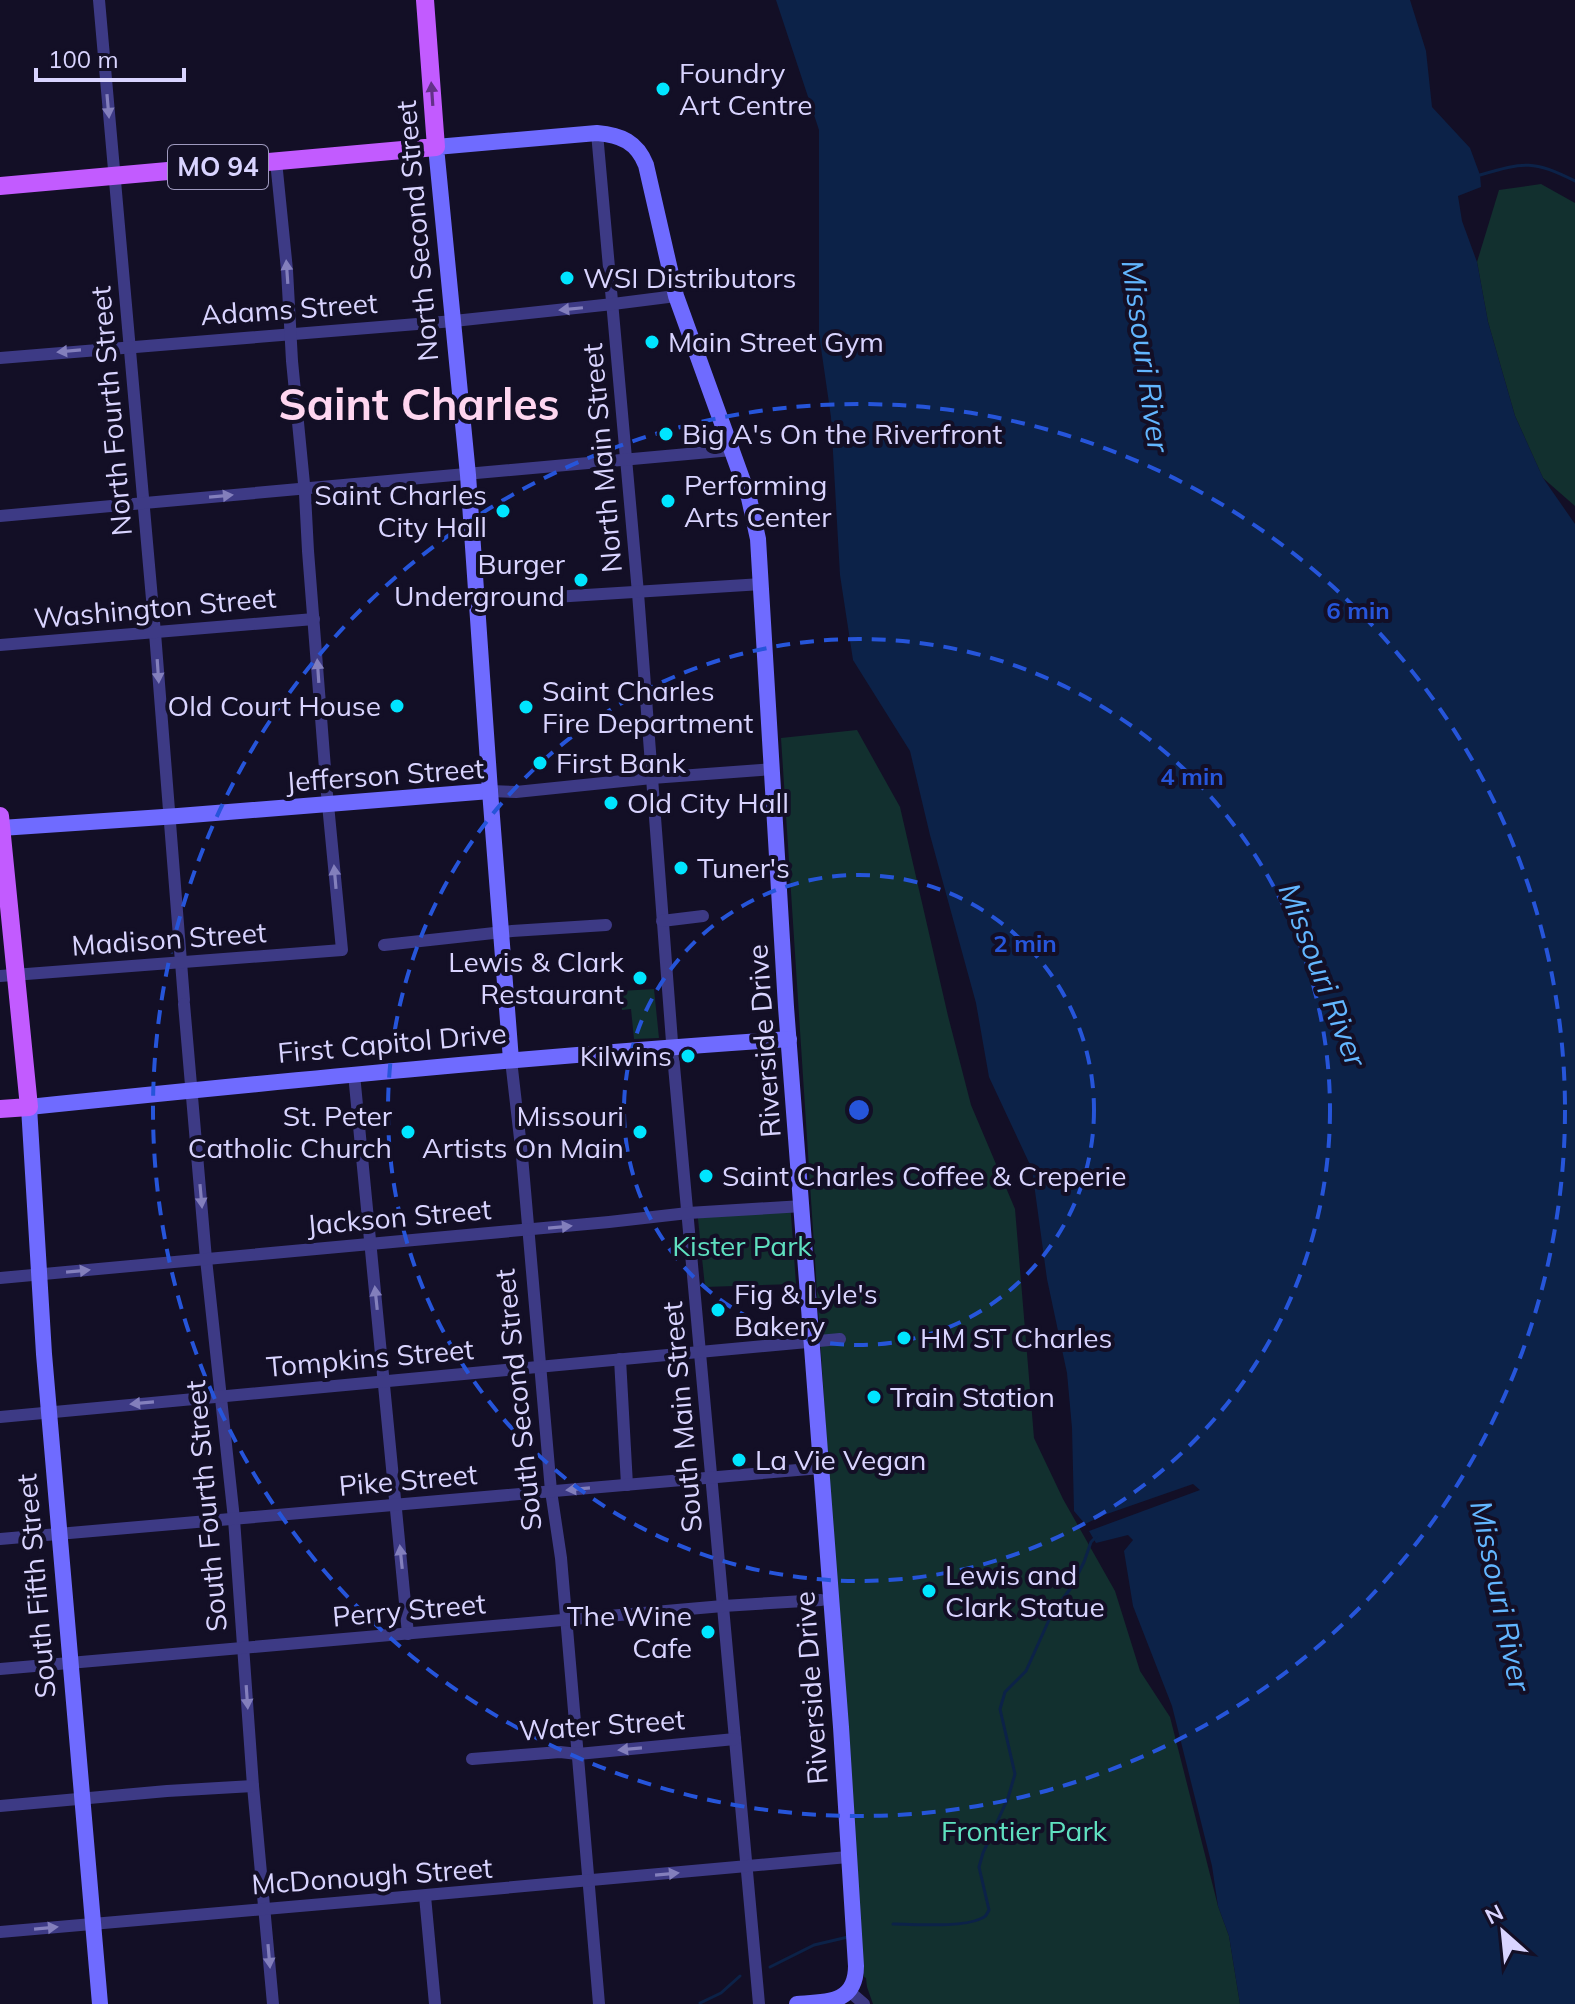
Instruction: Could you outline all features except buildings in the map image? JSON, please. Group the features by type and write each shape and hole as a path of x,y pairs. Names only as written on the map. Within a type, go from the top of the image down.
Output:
{"main road":[{"name":"North Second Street","path":"425,0 436,147"},
{"name":"MO 94","path":"0,186 436,147"},
{"name":"South Fifth Street","path":"0,816 8,975 29,1107"},
{"name":"First Capitol Drive","path":"0,1109 29,1107"}],"street":[{"name":"North Fourth Street","path":"99,0 170,817"},
{"path":"436,147 597,133"},
{"name":"Riverside Drive","path":"597,133 617,135 635,146 642,155 676,296 754,517 762,584 789,1039 856,1961 855,1980 849,1991"},
{"name":"North Main Street","path":"597,133 652,778"},
{"name":"North Second Street","path":"436,147 468,475 490,791"},
{"path":"276,161 329,805"},
{"name":"Adams Street","path":"0,358 454,321 676,296"},
{"path":"0,516 732,450"},
{"path":"554,597 762,584"},
{"name":"Washington Street","path":"0,645 314,619"},
{"name":"Jefferson Street","path":"0,828 490,791 516,792 773,769"},
{"name":"South Main Street","path":"652,778 662,921 759,2004"},
{"name":"South Second Street","path":"490,791 511,1060 520,1130 551,1491 561,1558 599,2004"},
{"name":"Madison Street","path":"8,975 342,950 329,805"},
{"name":"South Fourth Street","path":"170,817 206,1259 234,1519 253,1786 273,2004"},
{"path":"662,921 703,916"},
{"path":"384,945 606,925"},
{"name":"First Capitol Drive","path":"29,1107 354,1074 789,1039"},
{"path":"354,1074 408,1634"},
{"name":"South Fifth Street","path":"29,1107 38,1274 100,2004"},
{"name":"Jackson Street","path":"0,1278 688,1213 803,1206"},
{"name":"Tompkins Street","path":"0,1417 840,1339"},
{"path":"620,1359 627,1485"},
{"name":"Pike Street","path":"0,1539 821,1468"},
{"name":"Perry Street","path":"0,1669 821,1600"},
{"name":"Water Street","path":"472,1759 560,1752 578,1754 735,1739"},
{"path":"0,1806 253,1786"},
{"name":"McDonough Street","path":"0,1932 848,1857"},
{"path":"425,1896 435,2004"},
{"path":"797,2004 831,2001 849,1991 864,2004"}],"green space":[{"path":"1541,184 1575,203 1575,506 1543,478 1515,416 1488,322 1477,262 1499,190"},
{"name":"Frontier Park","path":"857,730 900,807 971,1105 1015,1209 1034,1438 1063,1499 1115,1591 1140,1671 1170,1717 1218,1906 1229,1936 1240,2004 873,2004 867,1987 837,1599 781,738"},
{"path":"654,989 659,1038 634,1039 631,1009 622,1010 620,991"},
{"name":"Kister Park","path":"790,1201 796,1284 705,1287 697,1209"}],"water":[{"name":"Missouri River","path":"776,0 1410,0 1426,51 1432,107 1470,148 1481,187 1458,196 1462,221 1477,262 1488,322 1515,416 1543,478 1575,524 1575,2004 1240,2004 1229,1936 1218,1906 1212,1866 1172,1706 1133,1606 1124,1551 1133,1540 1128,1535 1096,1543 1089,1531 1200,1490 1193,1484 1085,1524 1074,1511 1067,1373 1047,1279 1032,1169 989,1077 976,1003 910,751 853,660 840,575 831,417 819,334 819,130"}],"waterway":[{"path":"1480,175 1529,165 1549,169 1575,181"},
{"path":"893,1924 961,1924 982,1918 989,1910 979,1867 1015,1774 1000,1709 1005,1692 1026,1671 1053,1611 1071,1588 1096,1537"},
{"path":"770,1967 814,1945 848,1937"},
{"path":"700,2003 721,1993 740,1976"}],"place":[{"name":"Foundry Art Centre","path":"663,89"},
{"name":"WSI Distributors","path":"567,278"},
{"name":"Main Street Gym","path":"652,342"},
{"name":"Big A's On the Riverfront","path":"666,434"},
{"name":"Performing Arts Center","path":"668,501"},
{"name":"Saint Charles City Hall","path":"503,511"},
{"name":"Burger Underground","path":"581,580"},
{"name":"Old Court House","path":"397,706"},
{"name":"Saint Charles Fire Department","path":"526,707"},
{"name":"First Bank","path":"540,763"},
{"name":"Old City Hall","path":"611,803"},
{"name":"Tuner's","path":"681,868"},
{"name":"Lewis & Clark Restaurant","path":"640,978"},
{"name":"Kilwins","path":"688,1056"},
{"name":"St. Peter Catholic Church","path":"408,1132"},
{"name":"Missouri Artists On Main","path":"640,1132"},
{"name":"Saint Charles Coffee & Creperie","path":"706,1176"},
{"name":"Fig & Lyle's Bakery","path":"718,1310"},
{"name":"HM ST Charles","path":"904,1338"},
{"name":"Train Station","path":"874,1397"},
{"name":"La Vie Vegan","path":"739,1460"},
{"name":"Lewis and Clark Statue","path":"929,1591"},
{"name":"The Wine Cafe","path":"708,1632"}],"district":[{"name":"Saint Charles","path":"419,405"}]}
